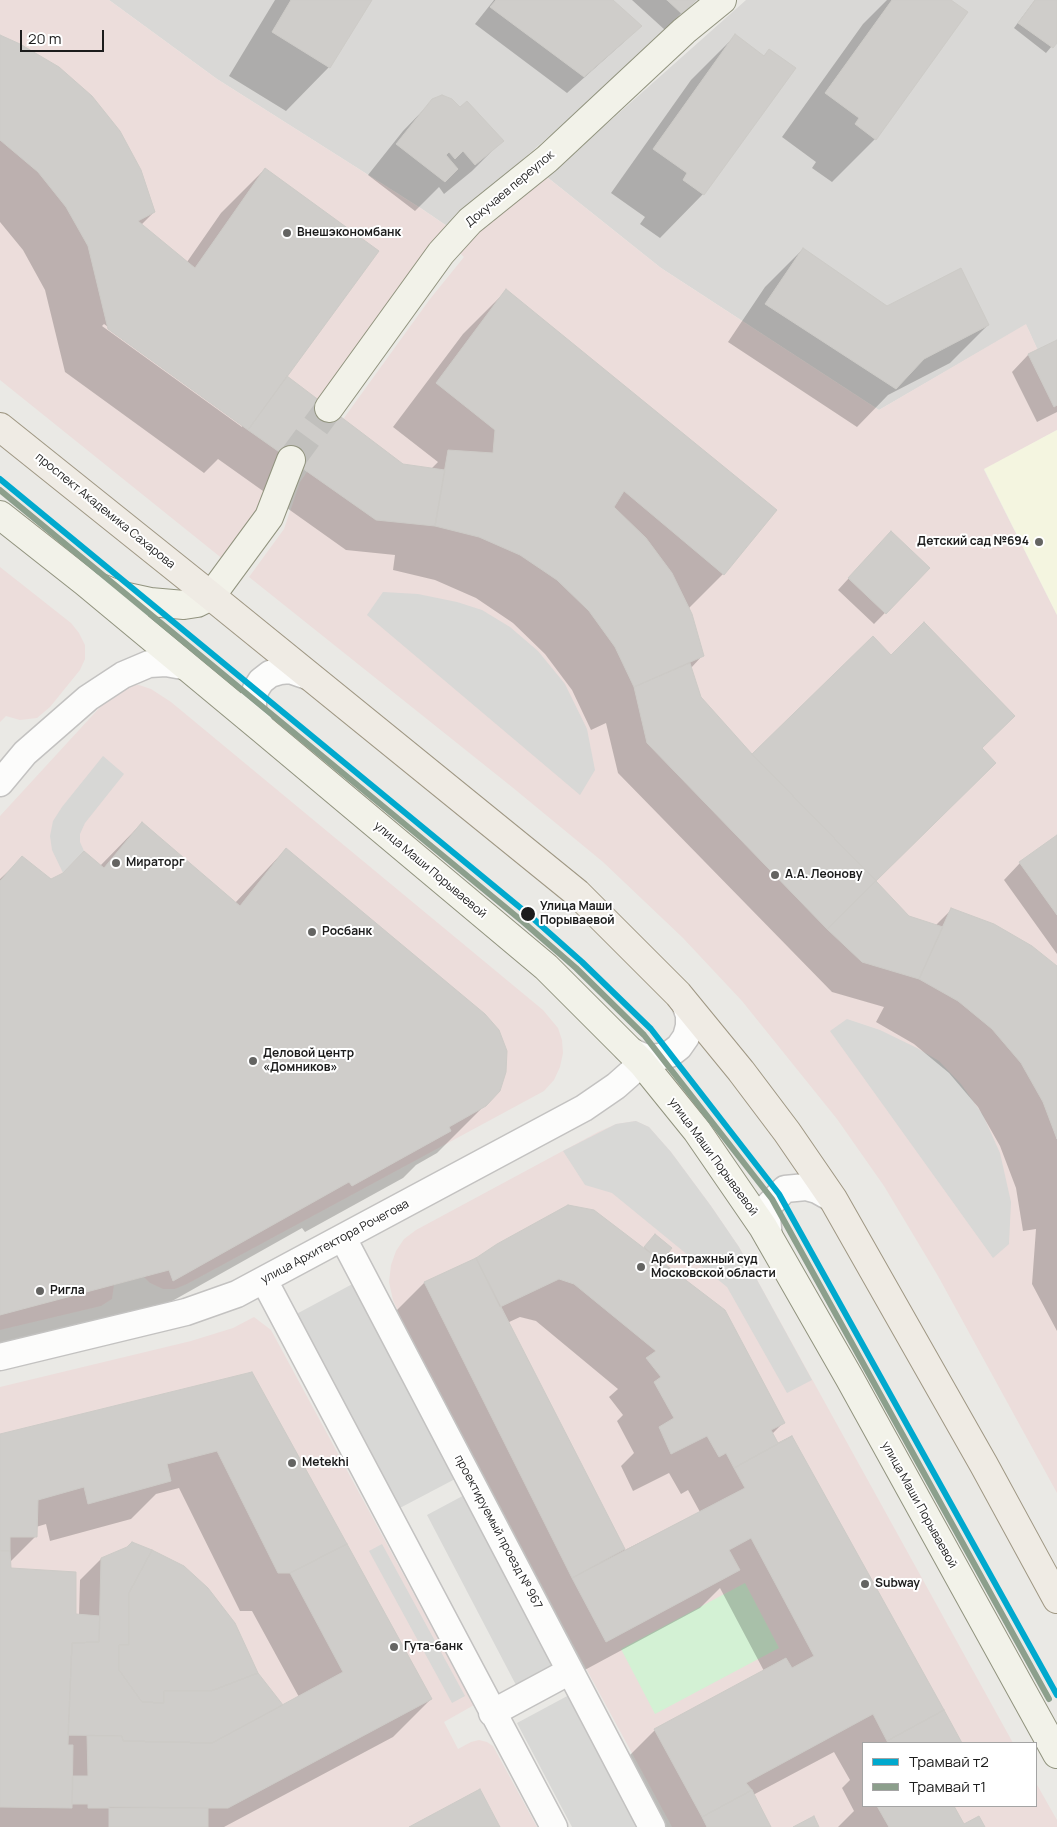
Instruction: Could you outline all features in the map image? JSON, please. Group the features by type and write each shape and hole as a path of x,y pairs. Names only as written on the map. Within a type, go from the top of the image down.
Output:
{"main road":[{"name":"Докучаев переулок","path":"329,408 441,252 470,221 547,159 684,31 722,0"},
{"name":"проспект Академика Сахарова","path":"0,427 211,596"},
{"path":"85,582 118,595 158,603 184,605 197,603 211,596 269,517 291,460"},
{"path":"0,515 188,667"},
{"path":"211,596 577,893 678,994 741,1071 787,1132 833,1199 984,1464 1057,1599"},
{"name":"улица Маши Порываевой","path":"188,667 546,968 634,1056 697,1131 769,1238 859,1396 1057,1754"}],"street":[{"path":"0,783 25,753 88,698 123,675 149,664 166,663 188,667"},
{"path":"262,729 253,710 253,699 261,681 270,674 290,670 310,677"},
{"path":"634,1056 637,1054 648,1058 659,1057 670,1054 679,1047 686,1037 689,1026 687,1010 678,994"},
{"name":"улица Архитектора Рочегова","path":"0,1357 186,1312 237,1294 584,1108 616,1086 634,1056"},
{"path":"769,1238 768,1206 785,1189 806,1187 817,1190 833,1199"},
{"name":"проектируемый проезд № 967","path":"343,1238 652,1827"},
{"path":"264,1280 554,1827"},
{"path":"492,1713 570,1671"}],"shaded area":[{"path":"0,0 109,0 217,79 447,226 259,512 224,560 0,380"},
{"path":"109,0 704,0 447,226 217,79"},
{"path":"746,0 1057,0 1057,392 1026,325 879,410 661,268 547,177"},
{"path":"547,177 661,268 879,410 1026,324 1057,392 1057,430 984,470 1057,615 1057,1493 938,1276 884,1186 837,1119 742,1001 683,938 603,862 249,577 284,529 300,482 430,299 464,257 458,251 489,220"},
{"name":"Детский сад №694","path":"1057,430 1057,615 984,469"},
{"path":"0,567 71,623 85,645 85,659 80,670 50,707 37,718 20,720 6,716 0,722"},
{"path":"383,592 418,594 457,602 482,610 510,627 538,651 565,684 587,729 595,770 580,795 367,615"},
{"name":"Деловой центр «Домников»","path":"126,685 139,685 151,689 171,702 543,1010 558,1028 562,1040 563,1053 560,1067 554,1080 544,1091 187,1284 175,1289 163,1289 150,1283 144,1277 114,1285 112,1299 101,1306 0,1330 0,816 113,693"},
{"path":"847,1019 880,1030 939,1061 961,1084 983,1115 1000,1153 1011,1202 1009,1244 993,1258 830,1031"},
{"path":"636,1121 649,1127 671,1152 739,1247 1012,1742 862,1742 862,1807 1037,1807 1037,1785 1057,1820 1057,1827 672,1827 575,1648 400,1316 393,1300 389,1282 391,1265 396,1251 404,1239 416,1230 616,1124"},
{"path":"636,1121 649,1127 671,1152 739,1247 812,1380 787,1393 727,1287 612,1193 585,1185 563,1151 616,1124"},
{"path":"373,1273 476,1468 377,1520 274,1326"},
{"path":"254,1317 271,1330 474,1705 444,1722 458,1749 479,1740 493,1746 537,1827 0,1827 0,1387 191,1341 233,1328"},
{"path":"485,1484 575,1654 516,1685 427,1515"},
{"path":"382,1544 465,1696 452,1703 369,1551"},
{"path":"571,1694 639,1827 572,1827 517,1723"}],"green space":[{"path":"745,1583 779,1648 655,1714 621,1649"}],"pier":[{"path":"103,756 124,774 85,823 80,834 80,842 84,851 63,873 52,850 50,836 53,821"}],"building":[{"path":"291,0 372,0 330,68 272,32"},
{"path":"496,0 613,0 642,26 584,77 490,7"},
{"path":"667,0 696,0 682,14"},
{"path":"892,0 951,0 968,12 876,140 855,124 859,118 825,93"},
{"path":"1035,0 1057,0 1057,43 1053,48 1018,23"},
{"path":"735,34 764,56 769,49 796,68 704,195 683,180 687,173 653,149"},
{"name":"Внешэкономбанк","path":"0,35 20,44 59,67 92,96 120,131 141,170 155,212 138,221 195,268 265,168 379,251 248,430 108,329 88,246 66,207 38,172 0,140"},
{"path":"442,95 452,99 460,107 467,101 504,141 475,165 463,151 455,159 449,152 446,155 458,169 445,182 396,144 432,99"},
{"path":"803,248 887,306 961,268 989,325 924,359 896,389 765,304"},
{"path":"506,289 777,510 724,575 624,491 614,507 646,538 672,573 692,614 704,656 634,687 615,647 589,611 557,580 520,555 479,537 435,526 448,450 493,453 495,430 436,383"},
{"path":"1057,340 1057,405 1054,407 1028,354"},
{"path":"287,376 403,464 445,470 435,526 376,520 248,430"},
{"path":"891,531 930,568 886,614 848,578"},
{"path":"924,622 1015,716 982,748 996,763 876,881 752,754 873,636 891,655"},
{"path":"690,663 701,697 752,754 876,881 827,929 647,743 634,687"},
{"name":"Деловой центр «Домников»","path":"142,822 240,906 286,848 485,1014 499,1030 507,1051 506,1072 500,1091 486,1106 449,1127 451,1131 352,1186 349,1182 173,1281 169,1270 0,1315 0,881 22,856 51,879 63,873 84,851 104,868"},
{"path":"1057,835 1057,915 1019,862"},
{"path":"876,881 909,916 943,927 919,979 862,962 827,929"},
{"path":"951,908 994,924 1032,946 1057,966 1057,1139 1043,1102 1021,1063 992,1029 958,1001 919,979"},
{"path":"568,1205 594,1210 725,1310 785,1423 771,1430 778,1443 792,1436 734,1468 726,1453 719,1457 707,1436 671,1454 659,1427 674,1418 654,1382 661,1377 646,1358 656,1351 574,1284 559,1279 500,1307 476,1258 497,1244"},
{"path":"655,1234 672,1248 661,1262 644,1247"},
{"path":"476,1258 625,1549 572,1578 424,1282"},
{"path":"252,1372 347,1544 290,1573 278,1573 217,1451 167,1464 171,1481 88,1504 84,1487 38,1500 37,1537 10,1537 10,1551 0,1551 0,1434"},
{"path":"792,1436 944,1710 887,1741 873,1714 746,1783 752,1790 702,1817 654,1729 786,1658 792,1668 814,1656 751,1538 729,1550 740,1570 606,1642 572,1578 745,1488 734,1468"},
{"path":"132,1542 152,1550 129,1593 129,1645 119,1645 119,1670 142,1702 164,1703 164,1691 211,1691 258,1673 283,1705 212,1743 123,1741 122,1736 68,1735 72,1643 99,1642 101,1558 127,1547"},
{"path":"347,1544 432,1699 228,1808 88,1808 88,1804 72,1804 73,1776 88,1776 87,1736 122,1736 123,1741 212,1743 343,1672 290,1573"},
{"path":"152,1550 184,1566 208,1588 235,1623 258,1673 211,1691 164,1691 164,1703 142,1702 119,1670 119,1645 129,1645 129,1593"},
{"path":"0,1551 10,1551 11,1568 76,1572 76,1614 100,1616 99,1642 72,1643 68,1745 73,1745 72,1808 0,1807"},
{"path":"944,1710 961,1742 888,1742"},
{"path":"480,1789 500,1827 409,1827"},
{"path":"752,1790 771,1827 707,1827 702,1817"},
{"path":"109,1807 208,1808 208,1827 109,1827"},
{"path":"878,1807 955,1807 964,1824 979,1816 985,1827 889,1827"},
{"path":"814,1816 819,1827 793,1827"}],"tunnel":[{"path":"291,460 329,408"}],"tram line":[{"name":"т2","path":"0,479 528,914 582,962 651,1029 779,1194 1057,1695"},
{"name":"т1","path":"0,490 522,921 576,968 644,1035 772,1199 1049,1699"}],"place":[{"name":"Внешэкономбанк","path":"287,233"},
{"name":"Детский сад №694","path":"1039,542"},
{"name":"Мираторг","path":"116,863"},
{"name":"А.А. Леонову","path":"775,875"},
{"name":"Улица Маши Порываевой","path":"528,914"},
{"name":"Росбанк","path":"312,932"},
{"name":"Деловой центр «Домников»","path":"253,1061"},
{"name":"Арбитражный суд Московской области","path":"641,1267"},
{"name":"Ригла","path":"40,1291"},
{"name":"Metekhi","path":"292,1463"},
{"name":"Subway","path":"865,1584"},
{"name":"Гута-банк","path":"394,1647"}]}
